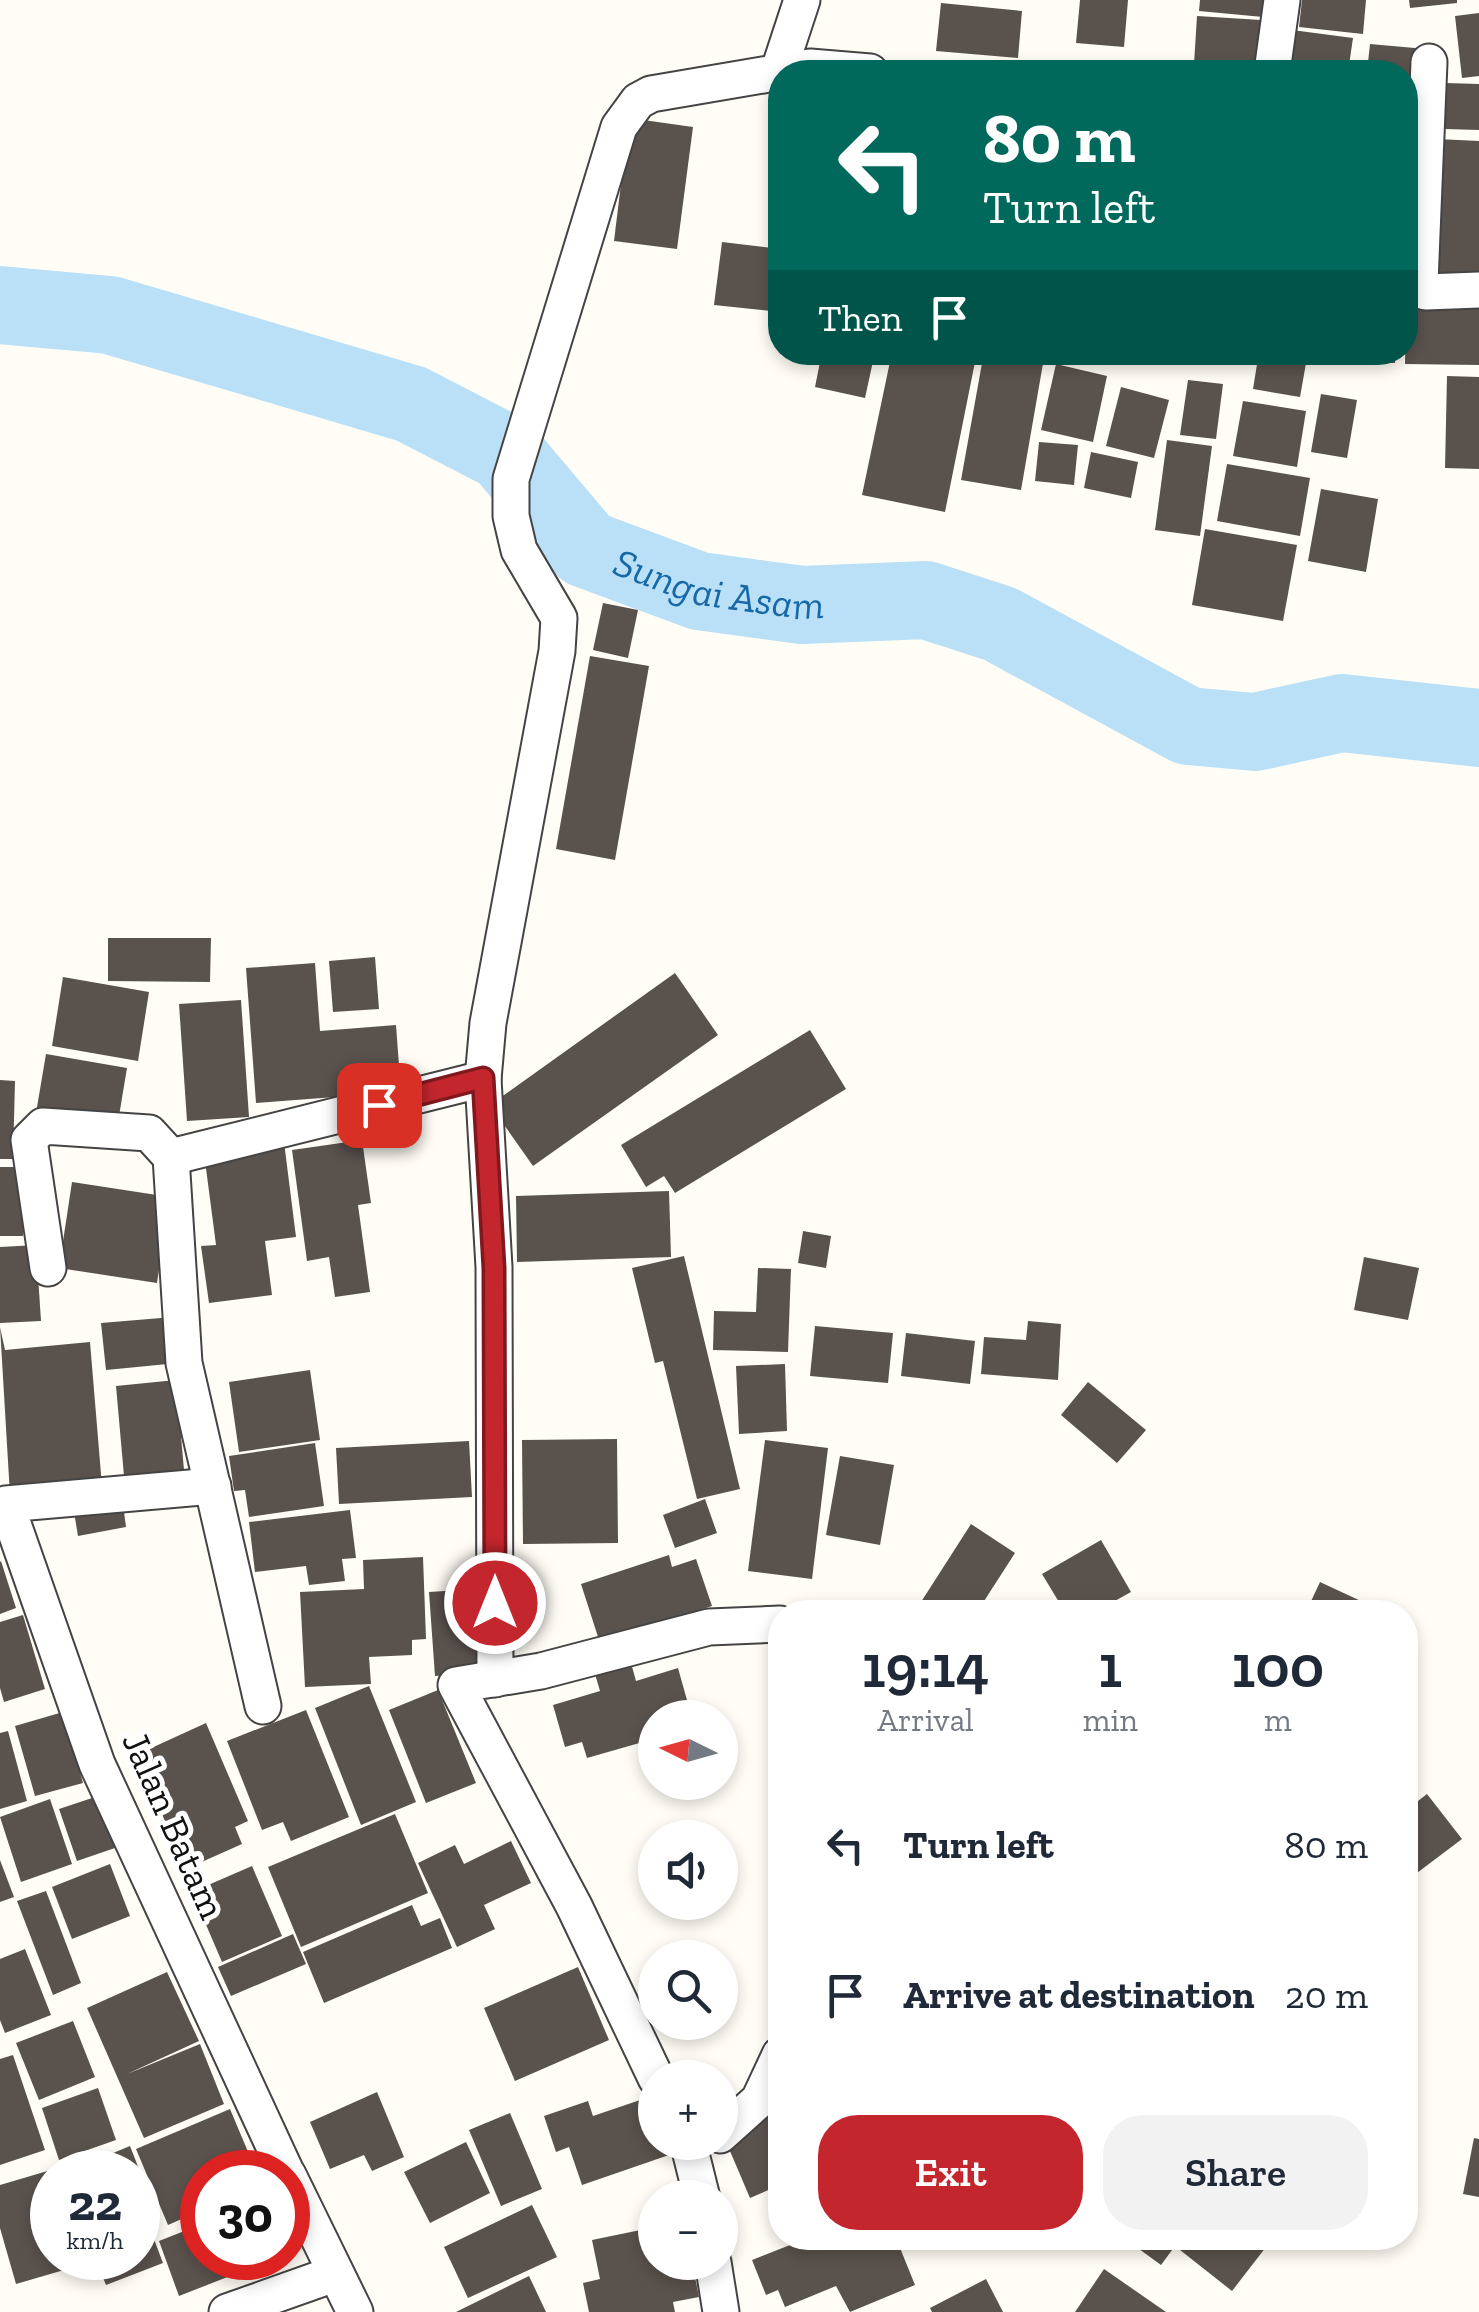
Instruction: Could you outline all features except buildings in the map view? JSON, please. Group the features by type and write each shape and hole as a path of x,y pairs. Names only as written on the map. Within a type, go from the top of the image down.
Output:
{"street":[{"path":"782,60 802,0"},
{"path":"1274,60 1282,0"},
{"path":"1429,62 1420,283 1426,292 1479,290"},
{"path":"496,1678 494,1268 483,1078 488,1023 559,618 518,550 511,516 511,479 619,126 638,101 652,94 768,74"},
{"path":"171,1157 483,1078"},
{"path":"48,1268 29,1140 33,1133 43,1126 149,1134 171,1157 184,1363 264,1706"},
{"name":"Jalan Batam","path":"213,1486 6,1504 97,1764 276,2150"},
{"path":"647,2060 574,1906 456,1685 708,1627 768,1624"},
{"path":"738,2117 759,2100 768,2081"},
{"name":"Jalan Batam","path":"310,2223 355,2312"},
{"path":"227,2312 334,2274"},
{"path":"716,2280 722,2312"}],"waterway":[{"name":"Sungai Asam","path":"0,305 110,315 411,404 504,452 586,549 699,591 802,605 926,600 1000,624 1188,726 1255,732 1342,713 1479,728"}],"route":[{"path":"379,1105 483,1078 494,1268 495,1603"}]}
